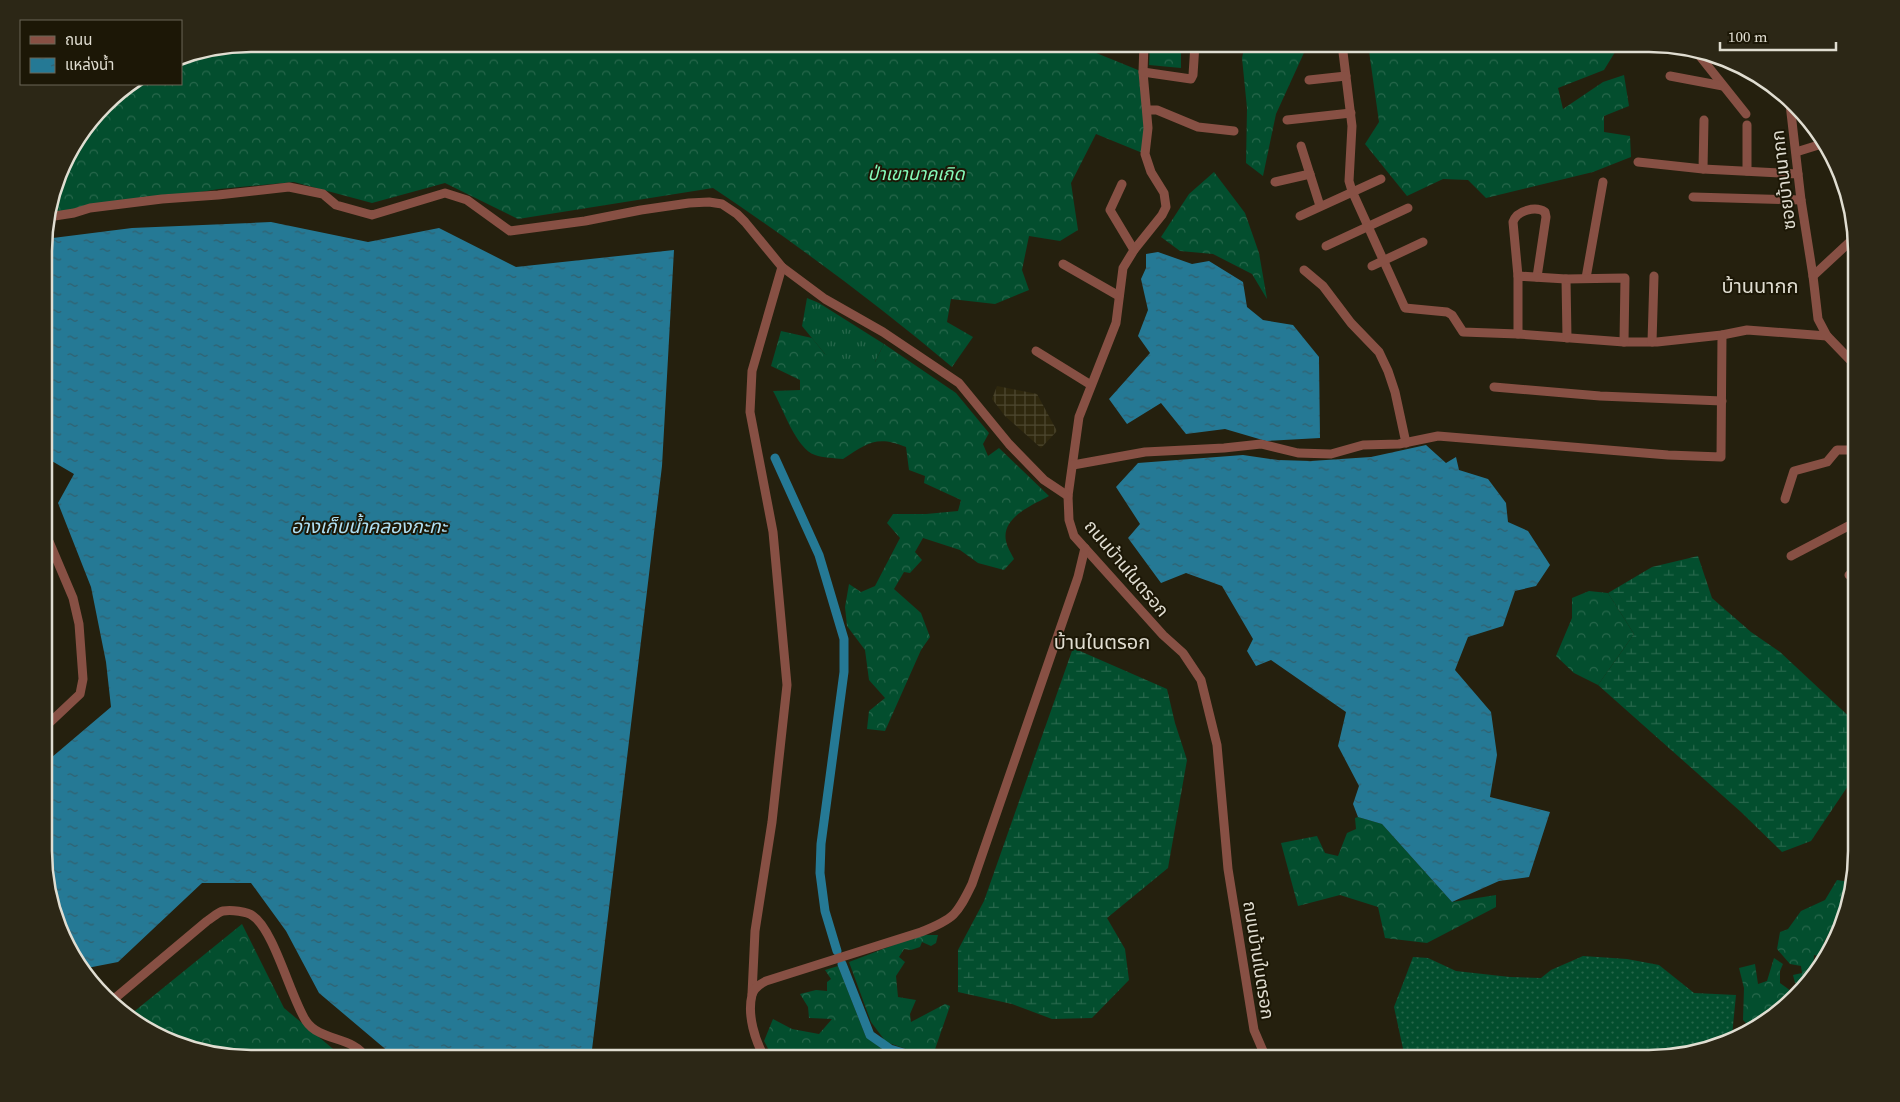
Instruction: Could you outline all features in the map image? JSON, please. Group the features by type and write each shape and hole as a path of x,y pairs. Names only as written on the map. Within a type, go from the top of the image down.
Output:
{"street":[{"name":"ถนนบ้านในตรอก","path":"1144,52 1143,72 1148,128 1145,154 1151,172 1164,193 1166,207 1123,268 1116,323 1079,417 1068,496 1069,520 1074,536 1163,635 1183,653 1201,680 1216,745 1228,870 1254,1030 1263,1050"},
{"path":"1143,72 1191,79 1194,52"},
{"path":"1343,52 1352,126 1349,181 1405,308 1447,312 1452,315 1464,332 1624,342 1652,342 1722,335 1747,330 1827,336"},
{"path":"1703,60 1746,114"},
{"path":"1309,80 1346,76"},
{"path":"1670,76 1723,86"},
{"path":"1147,110 1157,110 1198,128 1234,131"},
{"path":"1287,120 1350,113"},
{"name":"ซอยบ้านนากก","path":"1791,113 1818,319 1827,336 1848,358"},
{"path":"1702,169 1704,120"},
{"path":"1747,125 1747,171"},
{"path":"1301,146 1320,206"},
{"path":"1796,152 1817,146"},
{"path":"1638,162 1702,169 1798,174"},
{"path":"1275,182 1310,174"},
{"path":"1300,216 1381,179"},
{"path":"1586,278 1603,182"},
{"path":"1122,184 1110,210 1134,250"},
{"path":"56,216 90,208 162,199 289,187 323,194 336,206 372,215 445,193 467,200 510,231 585,221 642,210 709,202 722,204 737,214 782,267 825,299 883,332 959,383 1009,444 1044,480 1068,496"},
{"path":"1693,197 1801,200"},
{"path":"1326,246 1408,208"},
{"path":"1518,334 1518,276 1513,222 1518,214 1539,209 1546,212 1546,217 1537,277"},
{"path":"1372,266 1423,242"},
{"path":"1813,276 1847,244"},
{"path":"1063,264 1119,296"},
{"path":"760,1050 754,1033 751,1009 755,931 772,822 788,685 773,532 750,412 752,371 782,267"},
{"path":"1304,270 1323,286 1351,323 1379,352 1395,392 1406,442"},
{"path":"1518,276 1625,278 1624,342"},
{"path":"1652,342 1654,276"},
{"path":"1566,278 1567,338"},
{"path":"1073,465 1145,452 1261,444 1298,453 1331,454 1363,446 1399,444 1438,436 1668,455 1722,457 1722,335"},
{"path":"1036,351 1091,385"},
{"path":"1494,387 1600,396 1722,401"},
{"path":"1785,499 1794,471 1827,462 1837,450 1848,450"},
{"path":"1791,556 1848,526"},
{"path":"52,547 73,598 79,624 83,678 80,694 52,722"},
{"path":"752,994 758,986 766,981 939,925 960,909 972,884 1075,586 1085,548"},
{"path":"117,997 207,921 223,911 252,915 259,921 268,936 307,1022 320,1033 355,1046 359,1050"}],"shaded area":[{"path":"997,386 1037,394 1057,431 1041,448 1005,416 992,399"}],"green space":[{"name":"ป่าเขานาคเกิด","path":"252,52 1094,52 1143,72 1145,154 1096,134 1071,183 1078,230 1060,241 1029,236 1022,270 1029,290 995,304 951,299 947,322 973,337 952,367 835,274 713,188 518,219 445,183 372,203 294,182 219,189 56,215 63,188 79,152 102,120 120,102 143,85 182,85 182,66 200,59 226,54"},
{"path":"1150,52 1181,52 1181,68 1149,65"},
{"path":"1243,52 1304,52 1276,114 1263,176 1246,163 1247,108 1242,58"},
{"path":"1369,52 1615,52 1604,70 1558,88 1563,109 1603,82 1624,75 1629,106 1604,116 1604,132 1630,136 1631,157 1593,172 1486,198 1468,180 1443,179 1407,196 1365,144 1379,122"},
{"path":"1214,172 1245,213 1259,253 1267,299 1252,274 1213,254 1180,251 1161,237 1189,194"},
{"path":"807,298 819,303 884,344 875,362 847,364 825,354 802,326"},
{"path":"781,331 812,338 825,354 875,362 884,344 956,393 989,433 983,444 988,456 999,448 1049,496 1027,508 1008,525 1006,541 1014,559 1004,570 978,563 960,550 923,538 915,552 922,560 910,573 904,572 894,589 921,613 930,637 921,650 885,731 867,729 869,711 885,698 869,680 865,650 847,626 845,607 849,584 861,592 875,586 900,538 887,523 893,514 926,514 958,511 961,500 924,483 925,476 909,470 906,447 896,443 873,442 843,459 821,457 808,451 796,437 773,391 800,390 800,380 771,366"},
{"path":"1698,556 1712,598 1751,632 1780,652 1848,716 1848,786 1811,841 1782,852 1741,812 1598,685 1634,634 1608,593 1652,567"},
{"path":"1589,591 1608,593 1634,634 1598,685 1574,673 1556,656 1572,618 1572,598"},
{"path":"1073,648 1167,689 1175,723 1187,760 1168,868 1107,918 1125,949 1129,980 1092,1018 1052,1019 1012,1004 958,992 958,950 984,901"},
{"path":"1358,817 1382,824 1452,902 1496,895 1496,907 1427,943 1385,938 1378,907 1340,895 1298,906 1281,843 1317,836 1325,853 1338,856 1347,833 1356,829 1355,818"},
{"path":"1837,880 1845,881 1837,914 1824,943 1817,956 1814,955 1813,962 1798,982 1795,983 1793,975 1802,973 1801,966 1790,964 1777,949 1780,932 1788,929 1801,911 1825,900"},
{"path":"242,924 284,1008 334,1050 252,1050 213,1046 188,1039 164,1029 135,1011"},
{"path":"920,935 938,935 936,943 931,946 922,942 920,947 911,950 904,949 899,957 905,962 896,976 898,997 916,1000 910,1014 911,1022 945,1004 950,1006 935,1050 909,1050 886,1042 871,1022 849,962"},
{"path":"1583,956 1627,959 1659,965 1694,993 1736,995 1733,1030 1700,1043 1648,1050 1403,1050 1394,1007 1413,957 1428,958 1456,971 1510,977 1541,978 1551,970"},
{"path":"1774,958 1783,964 1780,971 1780,983 1790,990 1780,1000 1747,1024 1743,1020 1744,988 1739,968 1755,964 1758,984 1767,981"},
{"path":"838,966 866,1037 883,1050 769,1050 764,1041 773,1019 792,1029 819,1034 832,1019 809,1018 808,1007 800,994 816,990 827,991 827,982 831,979 825,970"}],"water":[{"name":"อ่างเก็บน้ำคลองกะทะ","path":"271,222 368,242 439,228 516,267 674,250 662,466 592,1050 386,1050 319,993 286,931 251,883 202,883 118,962 91,967 79,950 63,914 54,876 52,850 52,757 111,707 106,662 91,587 58,503 74,474 52,461 52,252 53,238 132,228"},
{"path":"1158,252 1192,264 1209,261 1243,282 1247,307 1263,320 1293,325 1319,357 1320,438 1266,441 1225,429 1186,434 1161,403 1127,424 1109,399 1150,353 1138,336 1148,310 1141,279 1146,268 1146,254"},
{"path":"1426,445 1446,463 1456,457 1459,470 1488,479 1506,503 1508,522 1528,531 1550,565 1536,586 1515,591 1503,626 1468,637 1455,670 1491,712 1497,755 1490,797 1550,812 1529,877 1499,881 1452,902 1382,824 1358,817 1353,804 1359,786 1338,746 1346,712 1271,660 1256,666 1247,651 1253,639 1222,586 1186,573 1161,583 1128,538 1140,524 1116,487 1138,463 1243,455 1278,460 1311,461 1371,457"}],"waterway":[{"path":"775,458 819,555 844,639 844,672 821,844 820,873 825,911 837,951"},
{"path":"842,964 870,1035 893,1050"}],"district":[{"name":"บ้านนากก","path":"1760,286"},
{"name":"บ้านในตรอก","path":"1102,642"}]}
